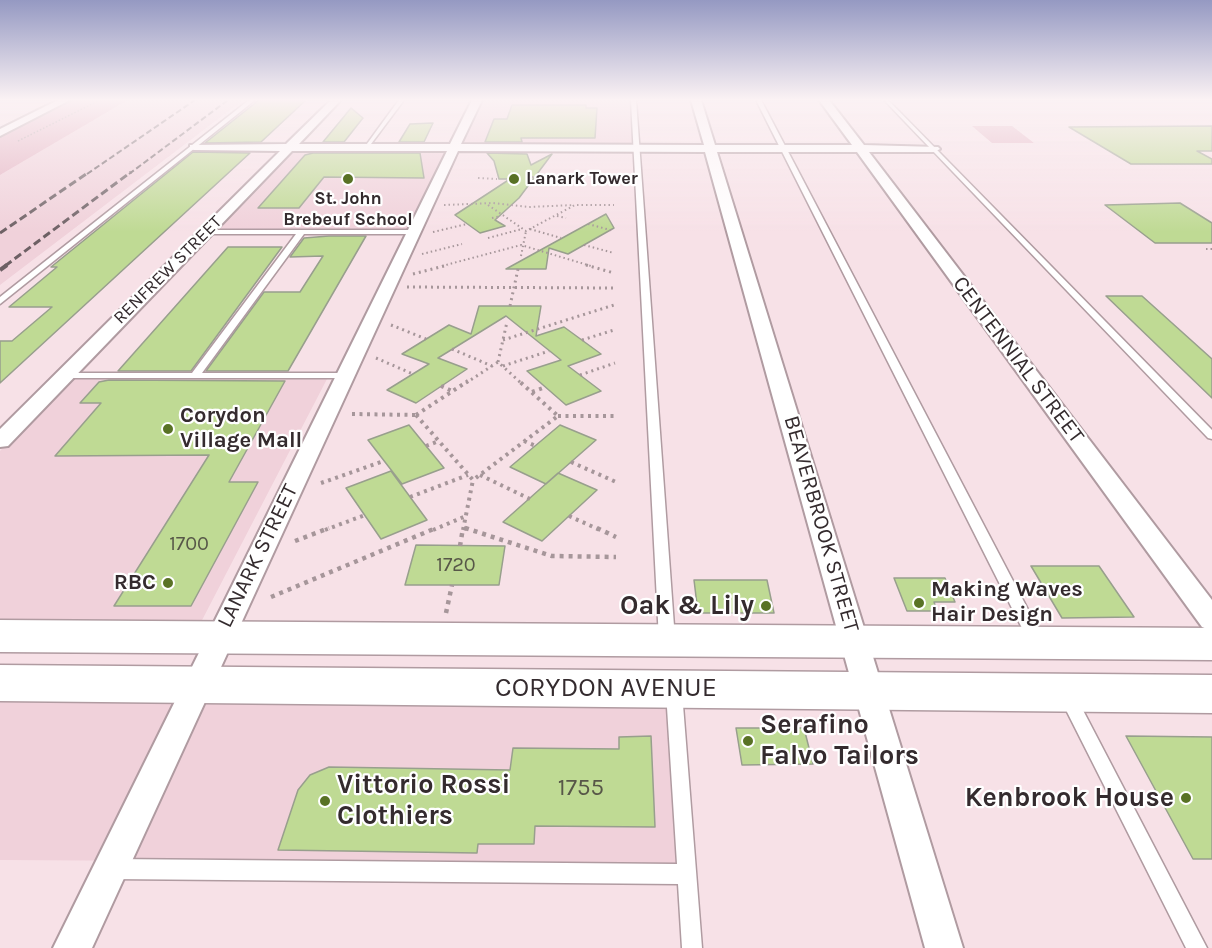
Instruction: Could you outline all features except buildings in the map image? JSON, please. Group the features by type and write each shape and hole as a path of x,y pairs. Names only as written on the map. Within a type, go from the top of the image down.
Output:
{"main road":[{"name":"CORYDON AVENUE","path":"0,636 1212,644"},
{"name":"CORYDON AVENUE","path":"0,684 1212,693"}],"street":[{"name":"RENFREW STREET","path":"0,441 292,144"},
{"name":"LANARK STREET","path":"72,948 344,376 422,240 455,144"},
{"name":"BEAVERBROOK STREET","path":"709,144 944,948"},
{"name":"CENTENNIAL STREET","path":"857,144 1212,620"},
{"path":"194,147 934,149"}],"lane":[{"path":"0,301 197,144"},
{"path":"636,144 667,640"},
{"path":"781,144 1038,643"},
{"path":"929,144 1212,436"},
{"path":"207,232 303,232 422,240"},
{"path":"195,376 303,232"},
{"path":"64,376 344,376"},
{"path":"674,688 692,948"},
{"path":"1065,692 1197,948"},
{"path":"109,869 687,874"}],"path":[{"path":"532,177 583,177"},
{"path":"478,178 497,178"},
{"path":"444,204 488,205 495,202 529,207 614,206"},
{"path":"488,205 524,230"},
{"path":"488,238 530,229 575,205"},
{"path":"492,218 502,216"},
{"path":"557,216 566,218"},
{"path":"422,240 467,224"},
{"path":"588,224 614,231"},
{"path":"530,229 561,238"},
{"path":"521,256 524,230"},
{"path":"422,240 462,244"},
{"path":"413,274 523,245 614,273"},
{"path":"584,245 614,253"},
{"path":"1206,249 1212,249"},
{"path":"510,306 518,269"},
{"path":"407,287 614,288"},
{"path":"502,340 614,305"},
{"path":"352,414 416,415 498,362 507,322"},
{"path":"390,325 426,339"},
{"path":"582,340 614,330"},
{"path":"452,350 492,366"},
{"path":"503,366 549,351"},
{"path":"376,358 413,374"},
{"path":"498,362 558,416"},
{"path":"580,375 615,363"},
{"path":"441,386 453,391"},
{"path":"532,392 546,387"},
{"path":"416,415 473,480"},
{"path":"460,546 473,480 558,416 615,416"},
{"path":"426,446 439,441"},
{"path":"524,441 536,446"},
{"path":"321,483 384,460"},
{"path":"571,462 615,482"},
{"path":"410,497 468,475"},
{"path":"480,475 530,499"},
{"path":"296,542 365,516"},
{"path":"271,597 466,516"},
{"path":"569,516 616,537"},
{"path":"464,528 552,556 616,557"},
{"path":"445,617 452,585"}],"shaded area":[{"path":"0,144 52,144 0,175"},
{"path":"52,144 185,144 0,285 0,175"},
{"path":"455,144 636,144 636,148 454,147"},
{"name":"St. John Brebeuf School","path":"289,147 454,147 413,232 207,232"},
{"path":"68,379 327,379 199,626 0,625 0,451"},
{"path":"0,698 667,701 678,864 0,860"}],"railway":[{"path":"87,174 130,144"},
{"path":"129,174 169,144"},
{"path":"0,233 89,172"},
{"path":"5,266 131,172"},
{"path":"0,270 7,265"}],"place":[{"name":"St. John Brebeuf School","path":"348,179"},
{"name":"Lanark Tower","path":"514,179"},
{"name":"Corydon Village Mall","path":"168,429"},
{"name":"RBC","path":"168,583"},
{"name":"Making Waves Hair Design","path":"919,603"},
{"name":"Oak & Lily","path":"766,606"},
{"name":"Serafino Falvo Tailors","path":"748,741"},
{"name":"Kenbrook House","path":"1186,798"},
{"name":"Vittorio Rossi Clothiers","path":"325,801"}]}
